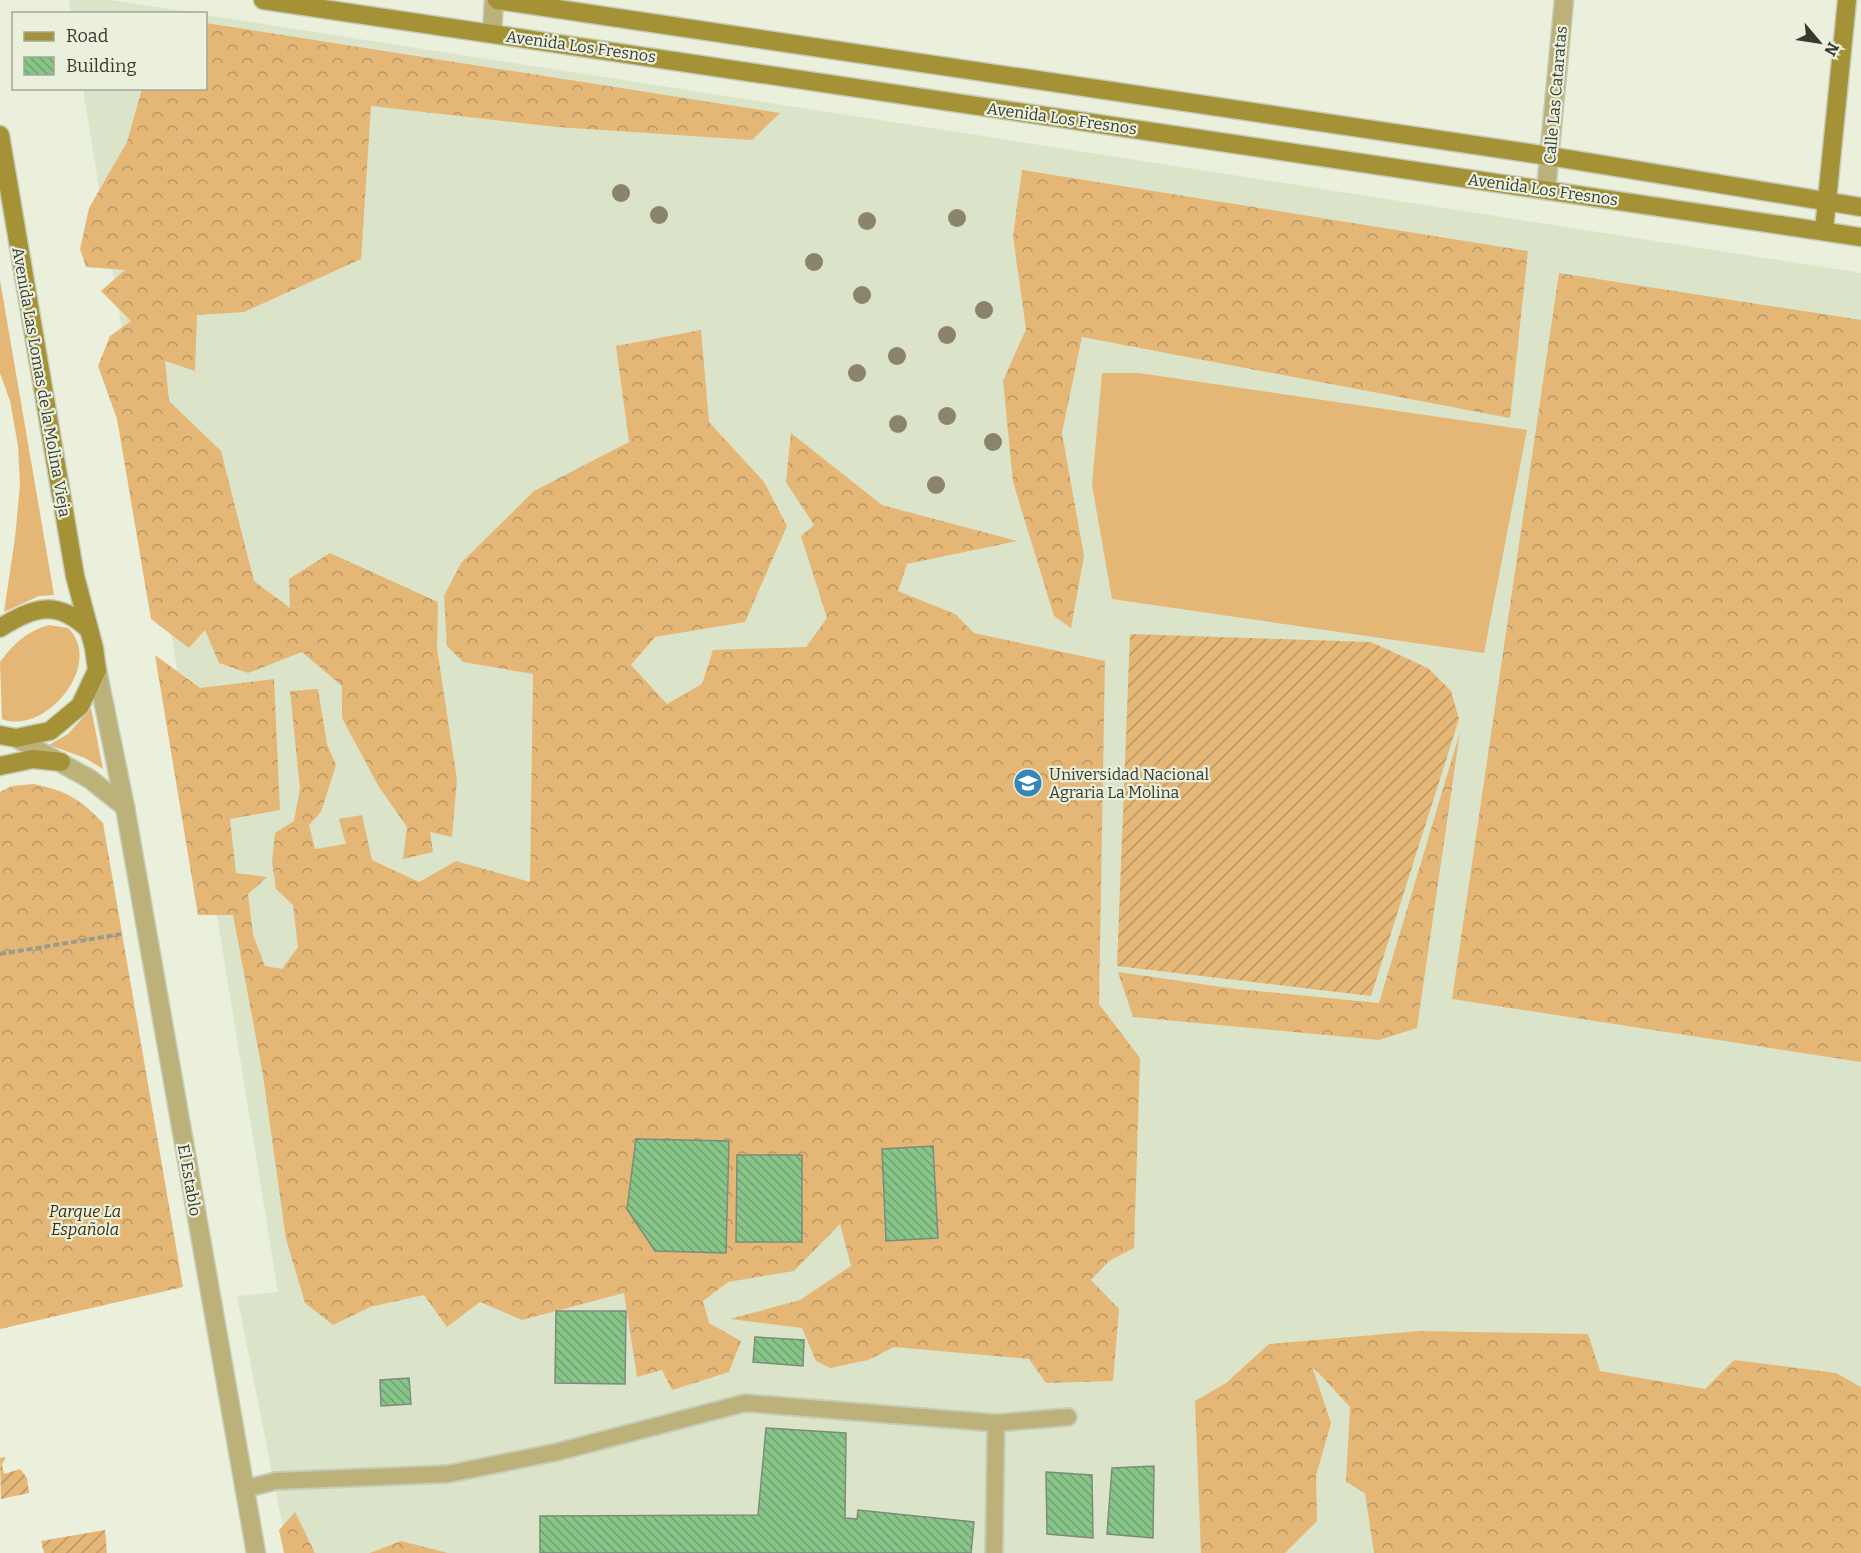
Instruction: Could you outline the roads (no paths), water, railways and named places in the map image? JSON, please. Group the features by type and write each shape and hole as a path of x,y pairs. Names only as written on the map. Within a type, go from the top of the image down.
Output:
{"main road":[{"name":"Avenida Los Fresnos","path":"262,0 1861,237"},
{"name":"Avenida Los Fresnos","path":"496,0 1549,156 1861,207"},
{"path":"1824,230 1846,0"},
{"name":"Avenida Las Lomas de la Molina Vieja","path":"0,135 75,576 94,648 97,670"},
{"path":"0,628 33,610 53,609 65,611 88,629"},
{"path":"6,739 50,731 67,719 80,706 97,670"},
{"path":"0,766 33,759 61,762"}],"street":[{"path":"492,33 496,0"},
{"name":"Calle Las Cataratas","path":"1546,190 1564,0"},
{"name":"El Establo","path":"97,670 125,807 256,1553"},
{"path":"6,739 61,762 90,778 125,807"}],"lane":[{"path":"244,1489 276,1481 448,1474 557,1452 746,1403 996,1423 1068,1417"},
{"path":"994,1553 996,1423"}],"place":[{"name":"Universidad Nacional Agraria La Molina","path":"1028,783"}],"park label":[{"name":"Parque La Española","path":"85,1220"}]}
